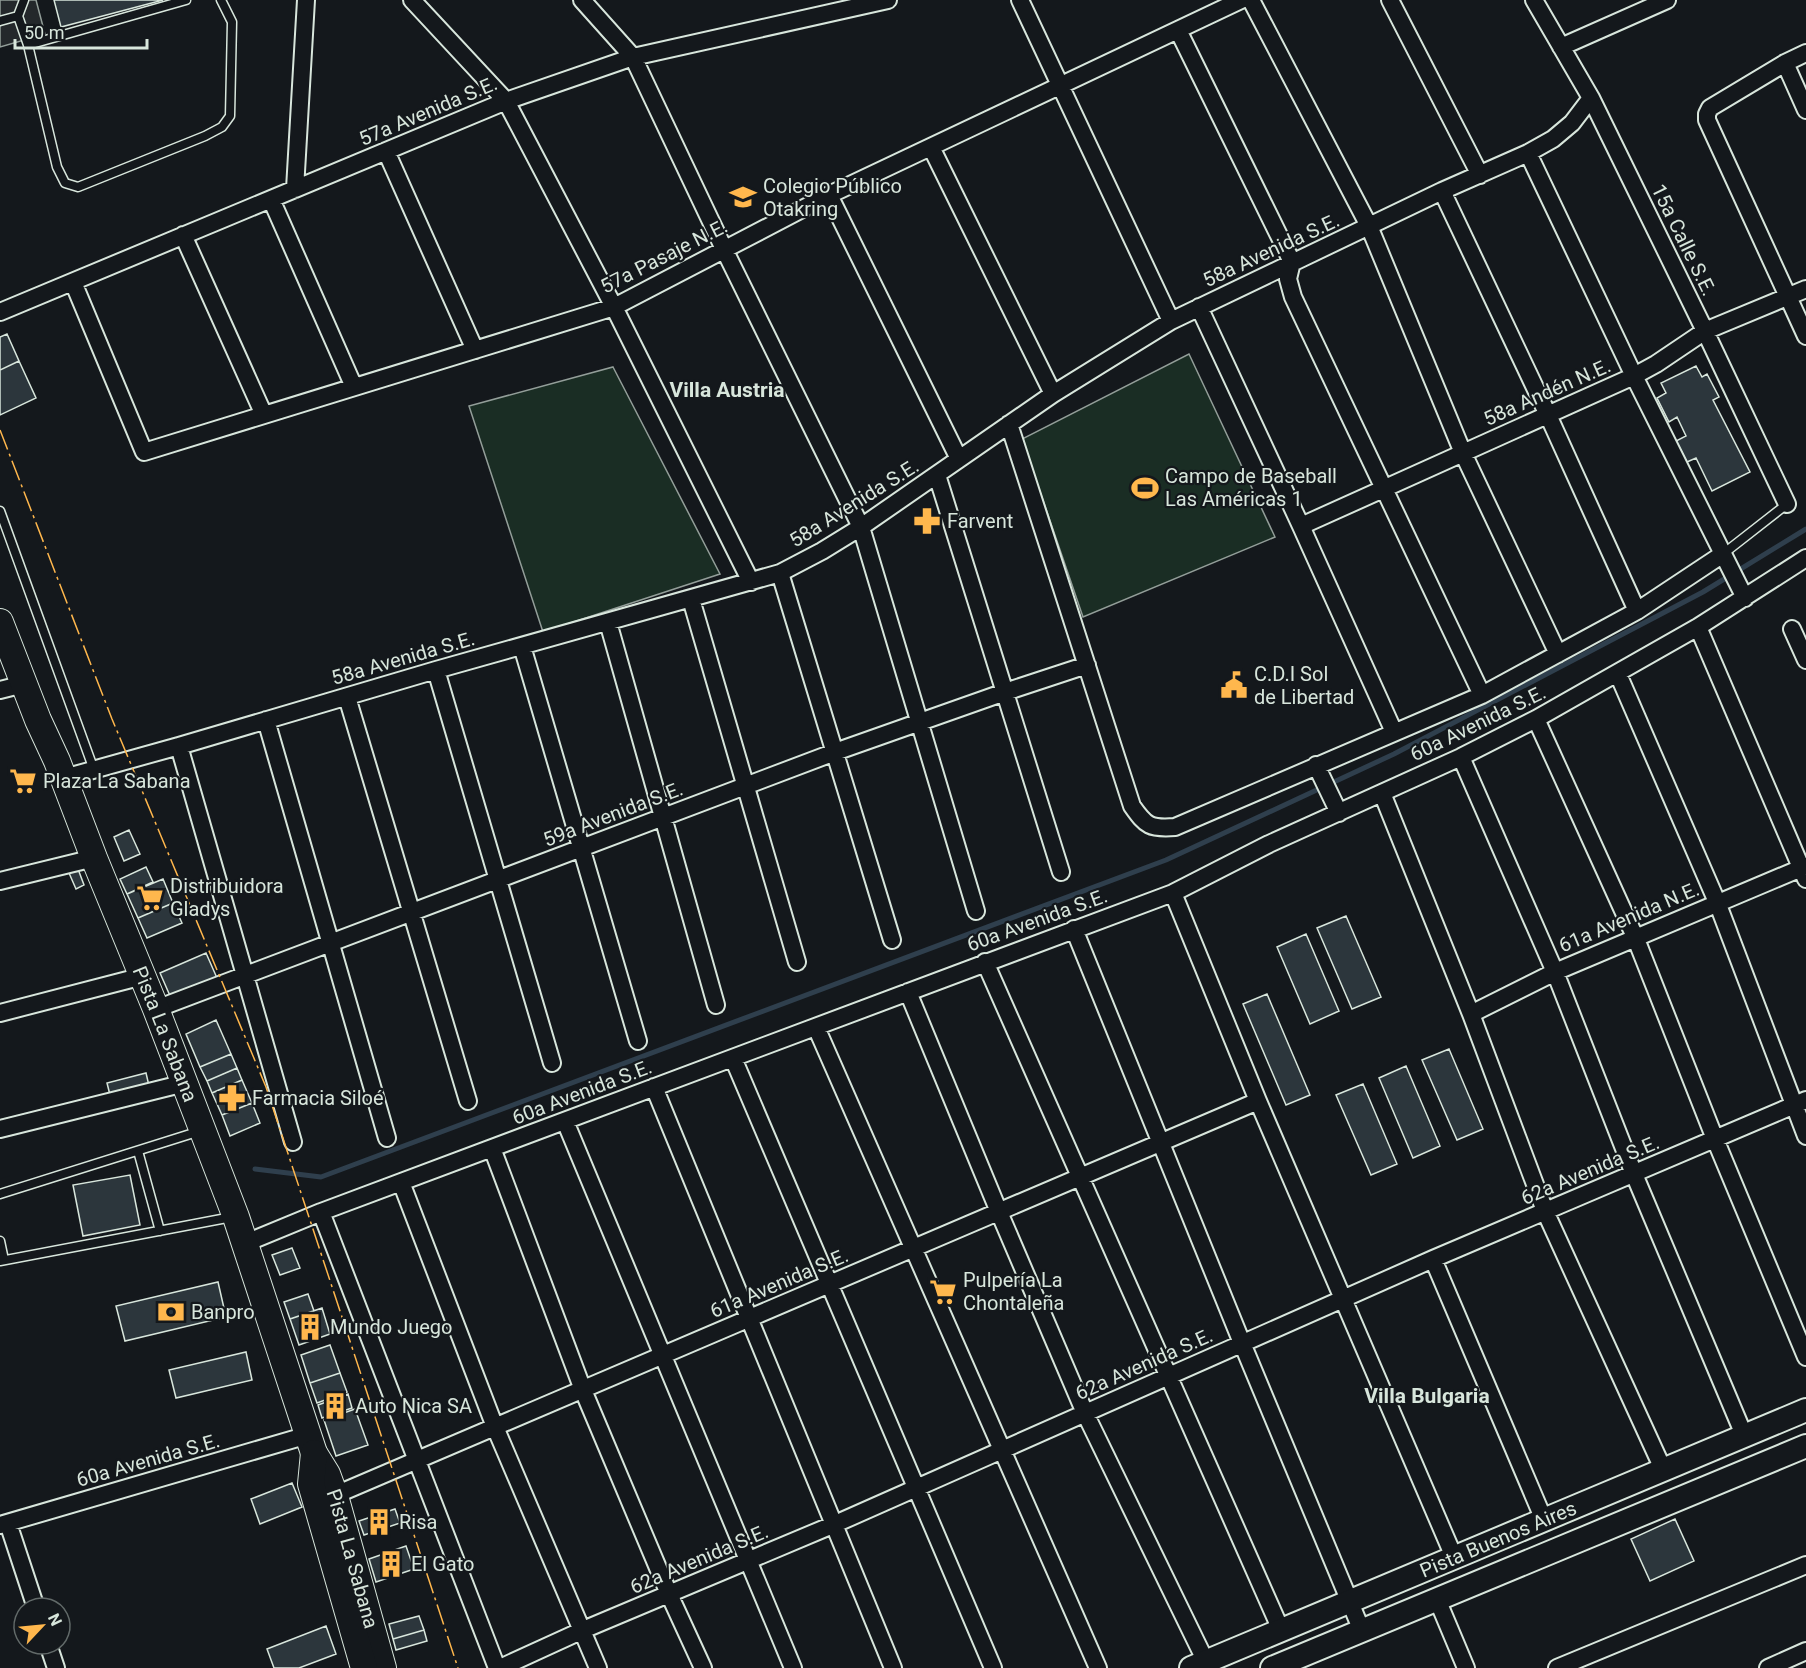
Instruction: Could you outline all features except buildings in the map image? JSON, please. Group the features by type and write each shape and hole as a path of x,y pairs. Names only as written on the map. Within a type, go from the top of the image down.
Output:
{"main road":[{"name":"Pista La Sabana","path":"0,622 12,687 64,778 246,1243 311,1444 311,1484 326,1499 383,1668"},
{"name":"Pista Buenos Aires","path":"1198,1665 1806,1410"},
{"name":"Pista Buenos Aires","path":"1272,1668 1806,1446"},
{"name":"Pista La Sabana","path":"326,1499 364,1668"}],"street":[{"path":"296,189 306,0"},
{"path":"412,0 506,101 614,307 751,582"},
{"path":"582,0 633,57 724,249 861,527 976,911"},
{"name":"57a Avenida S.E.","path":"0,312 506,101 633,57 888,0"},
{"path":"1020,0 1171,321"},
{"name":"57a Pasaje N.E.","path":"73,282 144,452 614,307 829,195 1241,0"},
{"path":"1251,0 1369,226 1463,453 1558,654"},
{"path":"1390,0 1480,175"},
{"name":"15a Calle S.E.","path":"1534,0 1591,98 1787,504"},
{"path":"1561,47 1667,0"},
{"path":"1178,30 1292,262 1288,279 1293,297 1482,694"},
{"path":"1806,53 1710,108 1707,114 1707,120 1806,336"},
{"path":"1785,63 1806,110"},
{"name":"58a Avenida S.E.","path":"64,778 780,573 861,527 1053,394 1171,321 1553,140 1572,123 1591,98"},
{"path":"931,147 1053,394"},
{"path":"386,151 475,350"},
{"path":"1528,153 1634,376 1745,598"},
{"path":"1442,191 1548,415 1637,611"},
{"path":"829,195 959,459"},
{"path":"270,199 354,387"},
{"path":"183,235 264,415"},
{"name":"58a Andén N.E.","path":"1301,526 1634,376 1705,331 1806,289"},
{"path":"1199,307 1394,732"},
{"path":"1009,424 1132,806 1143,822 1156,828 1175,827 1320,772 1394,732 1482,694 1558,654 1637,611 1725,557"},
{"path":"938,475 1061,872"},
{"name":"60a Avenida S.E.","path":"246,1243 321,1212 1173,892 1461,757 1536,719 1698,627 1806,558"},
{"path":"780,573 892,940"},
{"path":"691,599 797,962"},
{"path":"608,622 716,1005"},
{"path":"1698,627 1804,871"},
{"path":"1792,629 1806,660"},
{"path":"522,646 638,1041"},
{"name":"59a Avenida S.E.","path":"156,1009 835,752 1087,665"},
{"path":"436,670 552,1063"},
{"path":"1618,674 1717,902 1800,1103 1806,1136"},
{"path":"347,697 468,1101"},
{"path":"1536,719 1636,939 1715,1139 1806,1358"},
{"path":"266,720 387,1138"},
{"path":"179,746 293,1142"},
{"path":"1461,757 1555,972 1634,1174 1744,1436"},
{"path":"1320,772 1339,813"},
{"path":"1382,793 1471,1014 1545,1211 1664,1469"},
{"path":"0,881 94,858"},
{"name":"61a Avenida N.E.","path":"1471,1014 1555,972 1636,939 1717,902 1804,871"},
{"path":"1173,892 1258,1101 1454,1557"},
{"path":"1074,929 1362,1631"},
{"path":"984,962 1078,1178 1281,1630"},
{"path":"0,1013 143,976"},
{"path":"908,992 1085,1413 1198,1665"},
{"path":"816,1027 1098,1668"},
{"path":"733,1058 993,1668"},
{"path":"0,1129 185,1083"},
{"path":"654,1087 893,1668"},
{"name":"61a Avenida S.E.","path":"326,1499 1258,1101"},
{"name":"62a Avenida S.E.","path":"499,1668 915,1489 1342,1298 1800,1103"},
{"path":"565,1121 793,1668"},
{"path":"492,1148 583,1390 669,1594 703,1668"},
{"path":"401,1182 495,1427 598,1668"},
{"path":"321,1212 499,1668"},
{"path":"1433,1259 1544,1520"},
{"name":"60a Avenida S.E.","path":"4,1524 311,1444"},
{"path":"4,1524 31,1596"},
{"path":"1557,1668 1806,1565"},
{"path":"1437,1599 1466,1668"},
{"path":"1768,1668 1806,1651"}],"lane":[{"path":"24,0 18,16 28,45 57,167 65,183 78,187 222,127 230,116 232,22 221,0"},
{"path":"28,45 186,0"},
{"path":"0,21 18,16"},
{"path":"1725,557 1787,504"},
{"path":"0,511 94,770"},
{"path":"0,1194 203,1130"},
{"path":"138,1151 160,1231"},
{"path":"0,1241 2,1261 236,1217"}],"green space":[{"name":"Campo de Baseball Las Américas 1","path":"1189,354 1275,537 1083,617 1022,439"},
{"path":"613,367 720,574 543,632 469,406"}],"shaded area":[{"path":"0,0 36,0 45,34 0,47"}],"waterway":[{"path":"255,1169 321,1177 1166,860 1394,754 1703,592 1806,529"}],"power":[{"path":"0,430 112,719 266,1087 458,1668"}],"place":[{"name":"Colegio Público Otakring","path":"743,197"},
{"name":"Campo de Baseball Las Américas 1","path":"1145,488"},
{"name":"Farvent","path":"927,521"},
{"name":"C.D.I Sol de Libertad","path":"1234,685"},
{"name":"Plaza La Sabana","path":"23,781"},
{"name":"Distribuidora Gladys","path":"150,898"},
{"name":"Farmacia Siloé","path":"232,1098"},
{"name":"Pulpería La Chontaleña","path":"943,1292"},
{"name":"Banpro","path":"171,1312"},
{"name":"Mundo Juego","path":"310,1327"},
{"name":"Auto Nica SA","path":"335,1406"},
{"name":"Risa","path":"379,1522"},
{"name":"El Gato","path":"391,1564"}],"district":[{"name":"Villa Austria","path":"727,390"},
{"name":"Villa Bulgaria","path":"1427,1396"}]}
